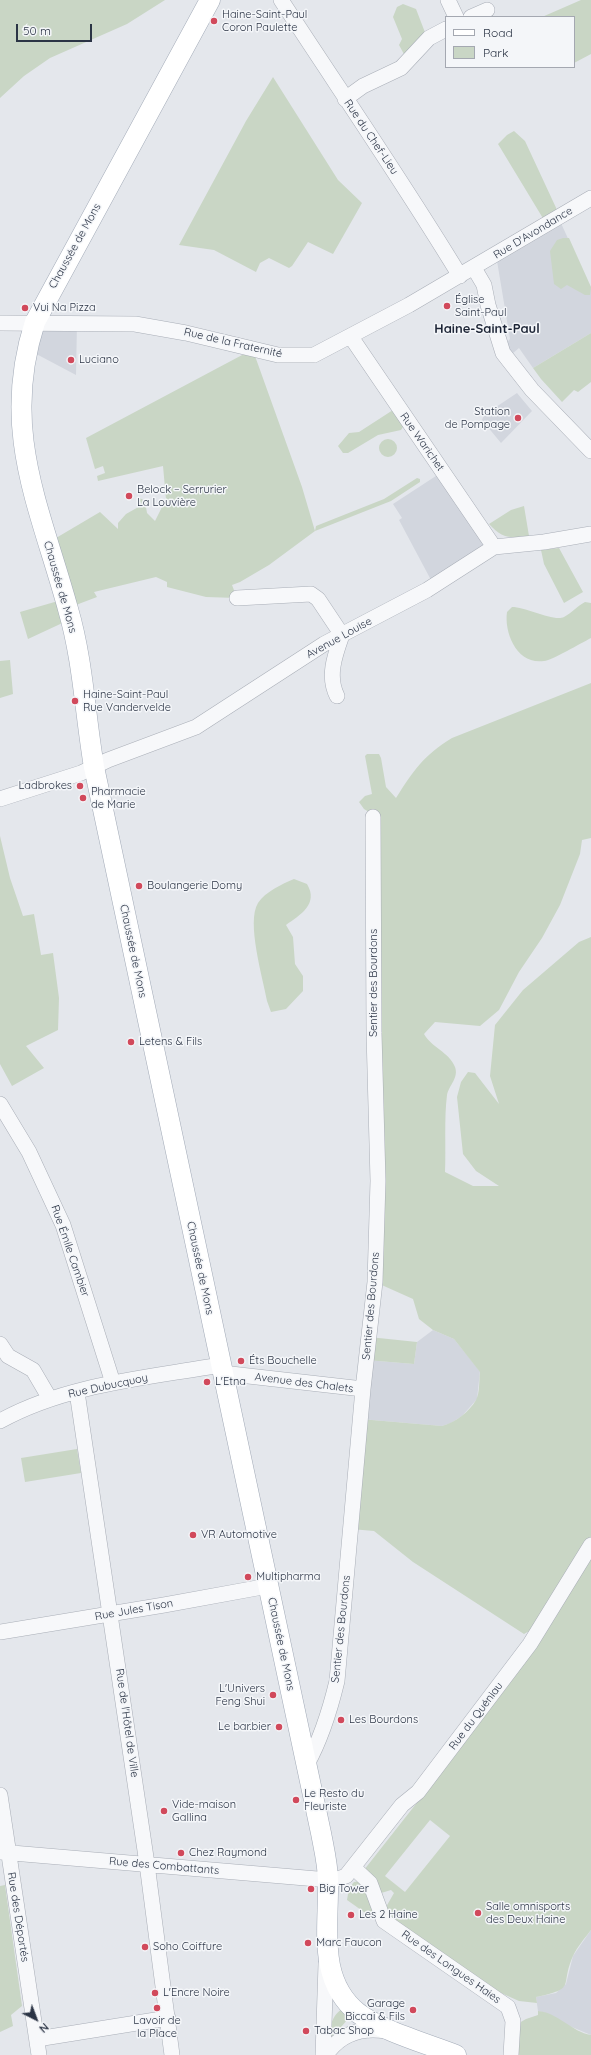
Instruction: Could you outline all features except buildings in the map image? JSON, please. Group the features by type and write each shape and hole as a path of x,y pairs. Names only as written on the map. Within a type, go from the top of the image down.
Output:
{"main road":[{"name":"Chaussée de Mons","path":"210,0 35,322 21,366 17,410 18,437 29,489 72,625 94,767 221,1369 325,1850 343,1875 326,1943 331,1975 339,1990 354,2009 398,2032 456,2055"}],"street":[{"name":"Rue du Chef-Lieu","path":"281,0 345,99 400,179 467,272 484,285 488,305 500,346 512,366 537,396 591,451"},
{"path":"448,0 456,16"},
{"path":"473,16 487,10"},
{"path":"345,99 363,86 401,68 429,38 445,30"},
{"name":"Rue D'Avondance","path":"467,272 591,198"},
{"name":"Rue de la Fraternité","path":"0,323 35,322 146,326 181,332 278,355 314,355 351,337 467,272"},
{"name":"Rue Warichet","path":"351,337 494,547"},
{"name":"Avenue Louise","path":"0,799 81,773 196,727 324,644 427,590 494,547 544,542 591,534"},
{"path":"237,598 311,594 318,599 342,635 333,662 332,680 336,696"},
{"name":"Sentier des Bourdons","path":"307,1764 330,1708 337,1681 363,1390 375,1282 378,1181 374,1033 373,817"},
{"name":"Rue Émile Cambier","path":"0,1104 29,1152 63,1225 113,1384"},
{"path":"0,1344 8,1356 32,1370 50,1399"},
{"name":"Rue Dubucquoy","path":"0,1421 50,1399 77,1392 113,1384 221,1369"},
{"name":"Avenue des Chalets","path":"221,1369 363,1390"},
{"name":"Rue de l'Hôtel de Ville","path":"77,1392 147,1864 172,2055"},
{"name":"Rue du Quéniau","path":"343,1875 402,1805 418,1792 530,1644 591,1545"},
{"name":"Rue Jules Tison","path":"0,1632 268,1586"},
{"name":"Rue des Déportés","path":"0,1795 4,1852 40,2055"},
{"name":"Rue des Combattants","path":"4,1852 147,1864 343,1875"},
{"name":"Rue des Longues Haies","path":"343,1875 370,1883 384,1921 508,2007 513,2021 511,2055"},
{"name":"Chaussée de Mons","path":"326,1943 324,2030 327,2052 356,2031 374,2029 398,2032"},
{"path":"324,2030 329,2014 338,2005 354,2009 356,2019 327,2052"},
{"path":"37,2039 168,2018"}],"shaded area":[{"path":"559,219 591,288 591,333 533,368 519,348 512,354 504,346 510,339 496,255"},
{"path":"35,322 77,323 76,375 25,348"},
{"path":"517,393 532,411 501,443 482,420 484,415"},
{"path":"442,472 493,546 431,580 399,520 402,518 393,504"},
{"path":"433,1330 454,1339 480,1371 477,1399 462,1416 451,1423 442,1426 360,1419 366,1360 414,1364 417,1342"},
{"path":"591,1930 591,2035 567,2025 549,2014 538,2011 536,1997 556,1993 566,1984 573,1956"}],"green space":[{"path":"0,0 165,0 127,24 50,58 24,76 0,98"},
{"path":"581,0 591,0 591,54 575,62 575,16 544,16"},
{"path":"403,4 416,9 426,35 405,56 399,45 402,39 393,17 397,7"},
{"path":"273,77 338,180 362,203 333,254 308,242 292,266 289,268 269,258 260,263 256,272 214,250 179,245 246,121"},
{"path":"514,131 525,141 558,212 544,220 498,144 507,135"},
{"path":"569,238 591,287 590,295 585,295 567,285 561,289 554,284 550,251 557,240"},
{"path":"591,333 591,382 578,392 574,390 562,402 533,368"},
{"path":"244,354 255,356 302,487 315,531 269,565 232,585 237,598 206,597 167,587 167,582 156,577 94,592 97,597 68,608 71,619 28,639 20,612 65,599 56,538 100,512 118,529 118,523 126,514 142,505 138,497 145,501 147,513 155,521 166,499 163,466 98,481 97,476 105,473 103,466 95,469 86,438"},
{"path":"393,410 403,427 401,430 378,435 348,453 343,453 338,446 349,433 359,432"},
{"path":"388,439 394,442 397,448 394,454 388,457 382,454 379,448 382,442"},
{"path":"417,478 420,479 420,482 391,501 315,531 316,526 384,499"},
{"path":"524,506 529,536 511,537 503,535 489,524 511,510"},
{"path":"559,548 583,592 564,603 544,564 541,550"},
{"path":"585,602 591,603 591,638 560,655 544,661 535,661 526,658 514,646 510,638 507,620 507,612 512,607 559,618 564,617"},
{"path":"10,660 13,694 0,698 0,661"},
{"path":"591,683 591,838 582,840 580,854 560,905 542,938 519,972 499,1010 480,1026 435,1022 424,1034 431,1043 449,1057 456,1071 455,1078 447,1095 445,1172 473,1186 499,1186 476,1171 463,1154 457,1097 461,1082 468,1072 475,1073 499,1104 490,1076 495,1025 523,990 579,942 591,937 591,1930 573,1956 565,1985 558,1991 536,1997 537,2003 519,2001 501,1993 496,1999 388,1923 386,1907 394,1893 391,1890 378,1894 364,1870 423,1795 531,1630 524,1634 413,1562 374,1531 351,1529 360,1419 442,1426 452,1422 466,1412 476,1400 479,1390 480,1372 454,1339 433,1330 419,1319 413,1299 375,1282 369,812 364,809 359,802 365,796 372,794 365,756 367,754 379,754 386,787 396,798 420,764 434,751 452,738","holes":["430,1820 450,1836 405,1892 385,1876"]},
{"path":"0,836 10,878 23,916 34,914 41,955 53,953 59,998 58,1030 26,1046 44,1068 12,1086 0,1064"},
{"path":"294,879 307,884 311,897 302,913 286,925 293,937 295,964 303,976 303,991 286,1009 271,1012 267,1001 256,950 254,923 255,912 258,903 265,895"},
{"path":"369,1337 417,1342 414,1364 366,1360"},
{"path":"77,1449 81,1473 25,1482 21,1458"},
{"path":"360,1881 371,1897 373,1916 371,1917 347,1900 349,1888 354,1882"},
{"path":"5,1885 22,2006 11,2015 13,2026 0,2032 0,1886"},
{"path":"344,2008 350,2014 348,2019 328,2042 333,2018"},
{"path":"538,2011 552,2015 577,2030 591,2035 591,2055 511,2055 519,2023 538,2015"}],"place":[{"name":"Haine-Saint-Paul Coron Paulette","path":"214,21"},
{"name":"Église Saint-Paul","path":"447,306"},
{"name":"Vui Na Pizza","path":"25,308"},
{"name":"Luciano","path":"71,360"},
{"name":"Station de Pompage","path":"518,418"},
{"name":"Belock – Serrurier La Louvière","path":"129,496"},
{"name":"Haine-Saint-Paul Rue Vandervelde","path":"75,701"},
{"name":"Ladbrokes","path":"80,786"},
{"name":"Pharmacie de Marie","path":"83,798"},
{"name":"Boulangerie Domy","path":"139,886"},
{"name":"Letens & Fils","path":"131,1042"},
{"name":"Éts Bouchelle","path":"241,1361"},
{"name":"L'Etna","path":"207,1382"},
{"name":"VR Automotive","path":"193,1535"},
{"name":"Multipharma","path":"248,1577"},
{"name":"L'Univers Feng Shui","path":"273,1695"},
{"name":"Les Bourdons","path":"341,1720"},
{"name":"Le bar.bier","path":"279,1727"},
{"name":"Le Resto du Fleuriste","path":"296,1800"},
{"name":"Vide-maison Gallina","path":"164,1811"},
{"name":"Chez Raymond","path":"181,1853"},
{"name":"Big Tower","path":"311,1889"},
{"name":"Salle omnisports des Deux Haine","path":"478,1913"},
{"name":"Les 2 Haine","path":"351,1915"},
{"name":"Marc Faucon","path":"308,1943"},
{"name":"Soho Coiffure","path":"145,1947"},
{"name":"L'Encre Noire","path":"155,1993"},
{"name":"Lavoir de la Place","path":"157,2008"},
{"name":"Garage Biccai & Fils","path":"413,2010"},
{"name":"Tabac Shop","path":"306,2031"}],"district":[{"name":"Haine-Saint-Paul","path":"487,329"}]}
